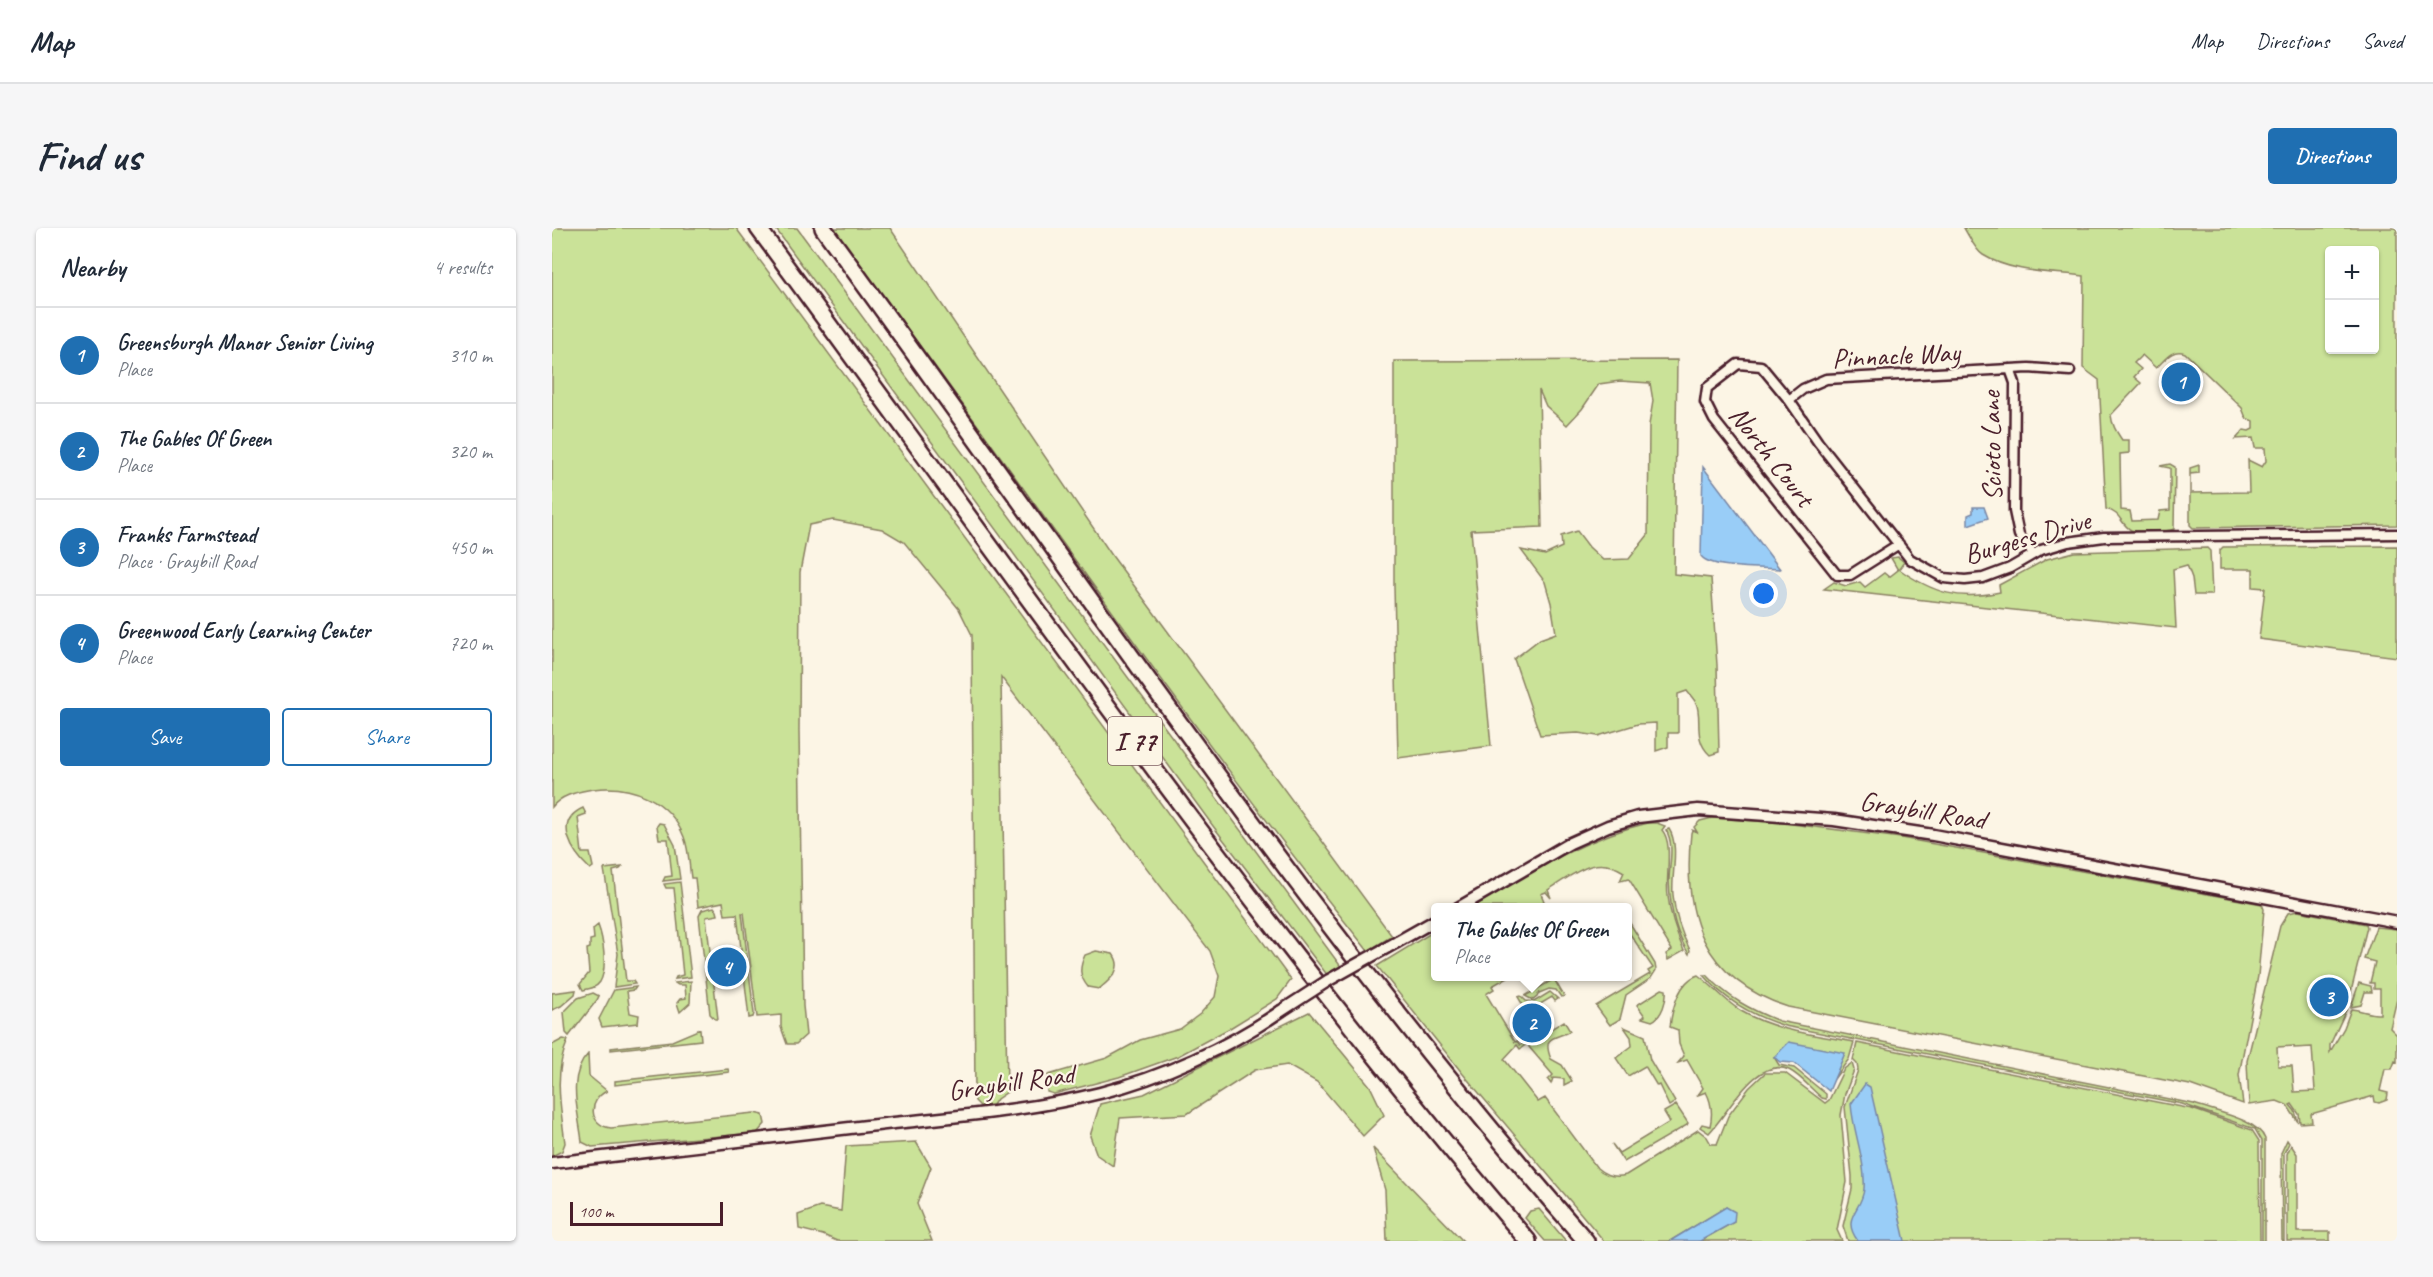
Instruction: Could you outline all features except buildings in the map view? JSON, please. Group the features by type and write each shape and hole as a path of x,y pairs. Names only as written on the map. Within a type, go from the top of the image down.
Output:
{"highway":[{"name":"I 77","path":"758,228 1268,920 1439,1136 1528,1241"},
{"name":"I 77","path":"823,228 1105,622 1279,858 1460,1090 1586,1241"}],"street":[{"name":"North Court","path":"1789,400 1761,366 1738,364 1707,388 1705,402 1714,420 1837,575 1850,575 1899,544"},
{"name":"Pinnacle Way","path":"1789,400 1803,389 1826,379 2010,369 2070,371"},
{"name":"Scioto Lane","path":"2010,369 2015,383 2014,511 2019,534 2033,554"},
{"name":"Burgess Drive","path":"1789,400 1818,442 1899,544 1918,565 1944,578 1965,580 1983,578 2010,568 2033,554 2068,542 2104,537 2397,534"},
{"name":"Graybill Road","path":"1467,903 1570,843 1608,826 1638,817 1698,810 1834,820 1933,835 2397,922"},
{"name":"Graybill Road","path":"552,1163 1014,1108 1101,1093 1169,1070 1210,1052 1263,1023 1329,980 1431,923"}],"green space":[{"path":"552,228 736,228 1291,980 1277,999 1178,1056 1119,1077 1054,1094 1047,1092 1048,1075 1107,1058 1140,1040 1180,1029 1200,1014 1215,997 1219,976 1210,951 1001,677 1007,1092 993,1105 980,1106 975,1101 972,635 959,609 904,542 882,529 833,520 809,525 800,572 799,731 803,1006 806,1035 796,1044 787,1044 781,1027 781,1015 757,1017 744,913 742,913 754,1014 749,1018 737,914 725,915 723,902 698,907 695,878 691,878 686,842 669,813 659,804 635,792 607,788 571,794 552,807"},
{"path":"775,228 797,228 1342,968 1328,976 1213,826"},
{"path":"833,228 890,228 1113,557 1392,936 1368,951 1164,683"},
{"path":"1964,228 2397,228 2397,525 2193,528 2190,525 2190,493 2249,492 2248,460 2262,467 2266,461 2265,448 2255,448 2253,438 2236,439 2244,430 2253,429 2253,421 2246,418 2242,408 2185,353 2176,352 2156,368 2142,355 2134,363 2141,369 2134,377 2141,383 2111,415 2112,422 2122,440 2129,440 2129,453 2120,454 2121,510 2130,511 2132,521 2158,520 2160,511 2170,510 2170,468 2160,466 2170,464 2175,467 2174,529 2153,532 2131,530 2115,513 2106,509 2099,380 2083,368 2084,276 2032,271 2006,265 1983,255"},
{"path":"1677,360 1674,574 1711,578 1717,665 1719,752 1710,755 1701,742 1698,709 1687,691 1678,694 1678,733 1668,733 1668,747 1656,751 1656,723 1638,724 1598,736 1578,733 1540,735 1514,659 1540,639 1556,633 1545,582 1521,550 1545,555 1562,547 1561,536 1577,531 1603,560 1629,559 1648,535 1649,425 1653,401 1650,383 1620,381 1599,384 1582,409 1567,425 1546,406 1539,390 1542,527 1471,530 1491,746 1398,758 1394,587 1394,361"},
{"path":"2199,465 2199,473 2190,474 2190,468"},
{"path":"2397,546 2397,657 2259,639 2265,588 2253,587 2253,569 2220,569 2220,550 2223,547"},
{"path":"2207,548 2210,551 2212,595 2194,595 2192,578 2187,565 2173,569 2176,628 1824,589 1834,582 1846,586 1860,582 1865,587 1884,573 1889,577 1898,570 1891,558 1898,557 1904,562 1899,569 1923,584 1947,593 1972,596 2000,592 1999,585 2047,559 2074,552"},
{"path":"583,808 586,814 578,817 582,853 590,853 593,867 590,869 577,855 568,838 569,821"},
{"path":"1712,818 1784,823 1901,838 2262,904 2264,909 2258,976 2239,1075 2243,1104 2190,1085 1788,1007 1759,995 1736,980 1718,962 1704,941 1695,917 1690,891 1691,833 1692,830 1697,832 1694,827 1700,821"},
{"path":"659,823 664,824 675,845 680,879 663,881 665,877 672,876 668,839 659,839 657,826"},
{"path":"1648,823 1665,826 1662,830 1668,844 1669,903 1684,951 1668,960 1666,954 1672,950 1629,879 1620,881 1624,872 1613,867 1594,865 1576,872 1548,890 1551,898 1546,892 1541,894 1544,901 1542,903 1480,903 1557,858 1624,830"},
{"path":"1669,829 1675,852 1674,902 1679,924 1690,950 1689,954 1680,937 1672,910 1669,881 1671,849 1666,830"},
{"path":"622,867 613,871 626,981 633,981 635,984 614,987 618,954 604,869"},
{"path":"680,882 691,977 675,979 683,975 674,888 666,888 664,884"},
{"path":"714,907 718,915 706,917 718,1019 710,1014 699,916 702,910"},
{"path":"2298,911 2366,924 2367,927 2347,1008 2330,1045 2330,1052 2344,1028 2351,1009 2380,1014 2380,989 2374,989 2374,983 2370,983 2375,962 2364,959 2376,927 2397,929 2397,999 2390,1028 2397,1035 2397,1062 2395,1061 2392,1069 2385,1069 2380,1091 2388,1093 2387,1100 2375,1102 2374,1096 2311,1114 2312,1122 2300,1123 2299,1114 2292,1104 2290,1105 2295,1111 2298,1122 2287,1105 2277,1101 2249,1105 2247,1061 2280,926 2288,913","holes":["2294,1046 2294,1048 2312,1047 2315,1091 2294,1092 2292,1066 2278,1066 2277,1047"]},
{"path":"598,925 602,937 604,969 600,982 596,986 583,990 580,984 589,973 587,949 590,948 590,940 594,939 593,929"},
{"path":"1632,927 1655,964 1656,970 1651,978 1626,995 1620,1019 1610,1025 1596,1006 1650,974 1648,971 1653,968 1632,937"},
{"path":"1431,933 1431,981 1501,981 1492,986 1494,989 1486,994 1515,1042 1517,1041 1520,1045 1527,1041 1528,1043 1520,1049 1517,1045 1504,1059 1538,1102 1545,1098 1597,1168 1607,1175 1626,1175 1698,1130 1707,1137 1711,1144 1717,1144 1728,1116 1749,1088 1765,1073 1785,1073 1825,1103 1829,1100 1844,1069 1852,1063 1854,1070 1845,1094 1841,1115 1847,1182 1837,1230 1842,1241 1700,1241 1734,1222 1726,1207 1670,1241 1604,1241 1463,1074 1377,966"},
{"path":"1096,951 1113,954 1117,964 1115,973 1099,989 1088,987 1081,972 1085,955"},
{"path":"1698,975 1735,1007 1754,1018 1796,1031 1854,1042 1849,1059 1834,1079 1844,1054 1774,1057 1779,1065 1794,1068 1826,1094 1826,1099 1789,1070 1777,1068 1765,1071 1754,1078 1709,1133 1700,1127 1702,1124 1710,1126 1712,1112 1710,1100 1706,1092 1698,1095 1703,1088 1687,1060 1678,1063 1684,1056 1679,1044 1678,1030 1670,1027 1681,989 1691,978"},
{"path":"1704,975 1707,975 1740,1002 1779,1021 2194,1104 2244,1121 2261,1132 2265,1139 2265,1241 2262,1241 2262,1141 2255,1129 2182,1104 1785,1026 1730,1000"},
{"path":"691,981 690,1003 680,1012 677,1003 680,999 686,998 685,985 675,983"},
{"path":"1551,981 1555,981 1564,996 1561,997 1556,990 1549,989 1539,993 1533,1000 1525,996"},
{"path":"2359,983 2371,986 2372,992 2365,992 2361,1005 2351,1007"},
{"path":"636,987 634,990 627,991 630,1013 639,1015 638,1023 602,1027 599,1019 614,990"},
{"path":"1662,989 1666,990 1666,998 1659,1016 1652,1021 1642,1018 1645,1016 1637,1005"},
{"path":"576,990 575,994 561,1006 552,1010 552,993"},
{"path":"1550,992 1558,999 1555,1001 1552,997 1527,1012 1518,997 1521,996 1526,1001 1534,1002"},
{"path":"593,993 599,996 597,1000 569,1036 566,1033 564,1012 578,998"},
{"path":"1309,1012 1370,1086 1384,1115 1363,1136 1317,1082 1287,1065 1255,1070 1187,1114 1120,1118 1113,1166 1097,1155 1090,1136 1100,1104 1144,1094"},
{"path":"1564,1021 1570,1031 1549,1041 1548,1051 1551,1059 1562,1065 1572,1081 1564,1085 1564,1079 1553,1078 1551,1084 1548,1080 1553,1075 1529,1047 1531,1041"},
{"path":"1624,1027 1645,1036 1650,1060 1675,1102 1669,1106 1659,1085 1657,1086 1645,1066 1628,1076 1616,1058 1632,1046 1631,1037"},
{"path":"700,1029 701,1040 611,1050 611,1048 672,1041"},
{"path":"563,1039 568,1040 563,1053 559,1078 565,1143 562,1151 552,1156 552,1045"},
{"path":"1857,1043 2192,1109 2252,1130 2259,1141 2260,1241 1848,1241 1843,1226 1852,1189 1852,1176 1845,1107 1858,1070 1853,1060"},
{"path":"588,1054 589,1076 607,1091 596,1100 593,1112 603,1126 611,1128 754,1113 763,1115 765,1124 757,1133 592,1147 582,1142 576,1096 577,1074"},
{"path":"728,1069 729,1072 615,1085 615,1081"},
{"path":"1676,1105 1688,1123 1687,1125 1624,1162 1612,1144 1619,1153 1670,1122 1664,1112"},
{"path":"2287,1140 2289,1143 2284,1153 2284,1241 2282,1241 2281,1153"},
{"path":"916,1142 931,1167 917,1204 932,1241 837,1241 799,1229 798,1215 820,1207 841,1211 846,1146"},
{"path":"2291,1145 2297,1154 2297,1232 2330,1232 2330,1241 2287,1241 2287,1154"},
{"path":"1373,1148 1463,1241 1387,1241 1385,1190"},
{"path":"1539,1209 1566,1241 1545,1241 1525,1218 1530,1211"}],"water":[{"path":"1703,467 1780,569 1725,566 1701,556"},
{"path":"1973,507 1984,507 1988,518 1968,525 1968,515 1973,513"},
{"path":"1789,1042 1845,1053 1829,1091 1794,1063 1780,1062 1774,1057"},
{"path":"1865,1084 1870,1087 1905,1241 1858,1241 1851,1226 1851,1220 1862,1197 1864,1178 1851,1104"},
{"path":"1726,1207 1735,1212 1734,1222 1700,1241 1670,1241"}],"place":[{"name":"Greensburgh Manor Senior Living","path":"2181,382"},
{"name":"Greenwood Early Learning Center","path":"727,967"},
{"name":"Franks Farmstead","path":"2329,997"},
{"name":"The Gables Of Green","path":"1532,1023"}]}
